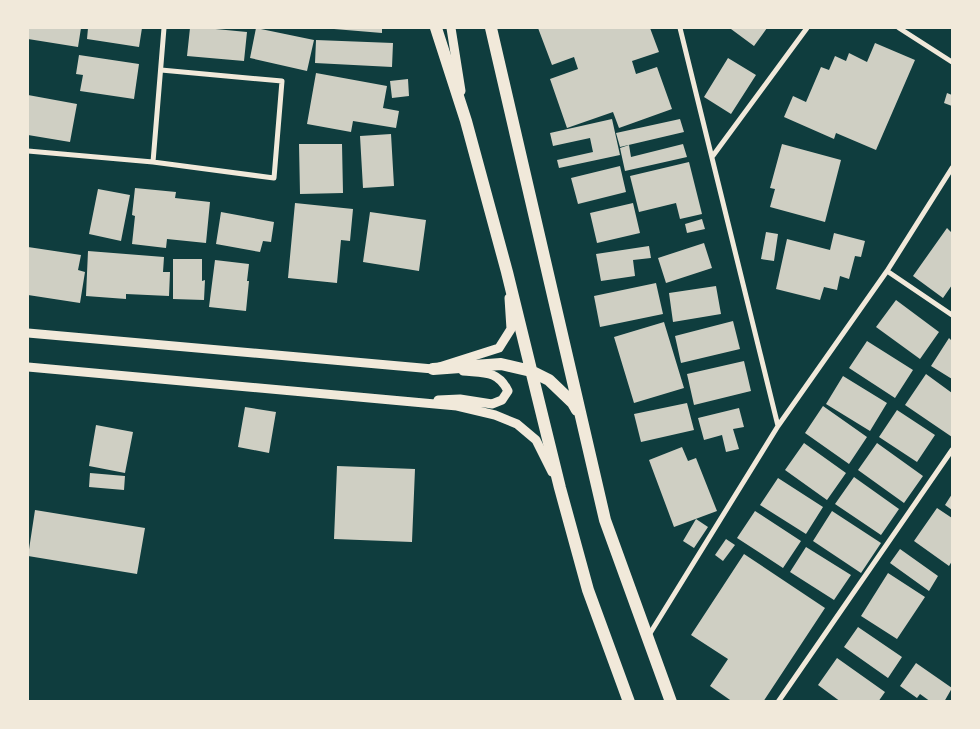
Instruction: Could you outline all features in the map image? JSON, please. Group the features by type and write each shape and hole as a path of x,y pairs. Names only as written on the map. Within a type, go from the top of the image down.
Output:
{"main road":[{"path":"436,28 466,121 507,272 560,488 588,590 629,702"},
{"path":"491,28 606,520 671,702"},
{"path":"433,369 501,364 531,371 549,380 573,403 584,426"}],"street":[{"path":"153,162 164,28"},
{"path":"451,28 466,121"},
{"path":"680,28 778,426"},
{"path":"712,157 807,28"},
{"path":"899,28 952,62"},
{"path":"28,151 153,162 274,178 282,81 161,70"},
{"path":"648,637 778,426 887,272 952,168"},
{"path":"433,369 499,348 511,329 507,272"},
{"path":"887,272 952,316"},
{"path":"28,332 492,374 504,382 508,391 502,400 492,404 460,399 405,402"},
{"path":"28,367 457,406 496,415 517,424 536,440 560,488"},
{"path":"778,702 952,450"}],"building":[{"path":"28,28 81,28 78,47 28,39"},
{"path":"88,28 142,28 139,47 87,39"},
{"path":"190,28 247,32 244,61 187,56"},
{"path":"256,28 314,40 307,71 250,58"},
{"path":"382,28 382,33 334,29"},
{"path":"538,28 650,28 659,52 632,61 636,74 657,67 672,109 619,128 613,112 567,128 550,79 578,69 574,57 552,65"},
{"path":"731,28 767,28 754,46"},
{"path":"316,40 393,43 392,67 315,63"},
{"path":"875,43 915,60 876,150 836,133 834,139 784,117 793,96 806,102 821,67 829,70 835,56 846,61 849,53 867,62"},
{"path":"79,55 139,64 134,99 80,91 83,75 76,74"},
{"path":"728,58 756,75 731,114 704,97"},
{"path":"316,73 387,86 383,108 399,111 396,128 353,121 351,132 307,124"},
{"path":"408,79 409,96 392,98 390,81"},
{"path":"947,93 952,95 952,106 944,103"},
{"path":"28,95 77,104 70,142 28,135"},
{"path":"612,119 620,155 559,168 557,160 593,152 590,138 553,146 550,133"},
{"path":"680,119 684,132 620,147 616,133"},
{"path":"391,134 394,186 363,188 360,136"},
{"path":"299,144 342,144 343,193 300,194"},
{"path":"683,144 687,157 625,171 620,148 629,145 631,157"},
{"path":"782,144 841,160 825,222 770,207 775,189 770,188"},
{"path":"689,162 702,214 680,219 676,203 639,212 630,176"},
{"path":"620,166 626,192 578,204 571,178"},
{"path":"135,188 176,192 175,198 210,202 206,243 167,239 166,248 132,244 135,216 132,215"},
{"path":"98,189 130,195 121,241 89,234"},
{"path":"295,203 353,209 350,241 341,240 337,283 288,278"},
{"path":"633,203 640,233 597,243 590,213"},
{"path":"221,212 274,222 271,242 263,241 260,252 216,244"},
{"path":"370,212 426,220 419,271 363,262"},
{"path":"702,219 705,229 687,233 685,224"},
{"path":"947,228 952,233 952,285 943,298 913,276"},
{"path":"766,232 778,234 774,261 761,259"},
{"path":"834,233 865,241 861,257 855,256 849,279 840,276 837,290 824,287 820,300 776,289 787,239 830,250"},
{"path":"704,243 712,268 666,283 658,258"},
{"path":"649,246 651,258 633,260 635,276 601,281 596,254"},
{"path":"28,247 81,255 78,270 85,272 80,303 28,295"},
{"path":"88,251 164,257 163,272 170,272 169,296 126,294 126,299 86,296"},
{"path":"173,259 202,259 202,281 205,280 204,300 173,299"},
{"path":"215,260 249,264 246,311 209,307"},
{"path":"656,283 663,314 600,327 594,296"},
{"path":"716,286 721,314 673,322 669,293"},
{"path":"896,300 939,332 920,359 876,327"},
{"path":"733,321 740,349 681,363 675,336"},
{"path":"664,322 684,388 634,403 614,337"},
{"path":"949,338 952,341 952,379 931,366"},
{"path":"867,341 913,370 895,398 849,368"},
{"path":"744,361 751,391 694,405 687,374"},
{"path":"926,374 952,393 952,437 905,405"},
{"path":"843,376 887,403 870,431 826,404"},
{"path":"687,403 694,430 641,442 634,414"},
{"path":"823,406 867,437 849,464 805,433"},
{"path":"245,407 276,412 269,453 238,447"},
{"path":"739,408 744,427 733,429 739,449 726,452 722,435 704,440 698,418"},
{"path":"897,410 935,435 917,462 879,437"},
{"path":"96,425 133,432 125,473 89,466"},
{"path":"804,443 846,473 827,500 785,470"},
{"path":"877,443 923,476 904,503 858,470"},
{"path":"682,447 688,461 696,458 717,511 674,527 649,460"},
{"path":"337,466 415,469 412,542 334,539"},
{"path":"90,473 125,476 124,490 89,487"},
{"path":"854,477 899,509 881,535 835,504"},
{"path":"778,478 823,507 806,534 760,505"},
{"path":"952,494 952,510 945,505"},
{"path":"937,508 952,518 952,561 949,566 914,541"},
{"path":"35,510 145,528 137,574 28,556"},
{"path":"755,511 801,541 783,568 737,538"},
{"path":"832,511 881,543 861,573 813,541"},
{"path":"696,519 708,527 694,548 683,541"},
{"path":"726,539 735,545 723,561 715,555"},
{"path":"806,547 851,575 834,600 790,572"},
{"path":"900,549 938,576 929,591 890,563"},
{"path":"744,554 825,608 763,702 733,702 710,686 728,659 691,635"},
{"path":"888,573 925,597 897,639 861,616"},
{"path":"858,627 902,657 888,678 844,647"},
{"path":"837,658 885,692 878,702 841,702 818,685"},
{"path":"916,663 952,688 944,702 931,702 920,694 917,698 900,686"}]}
